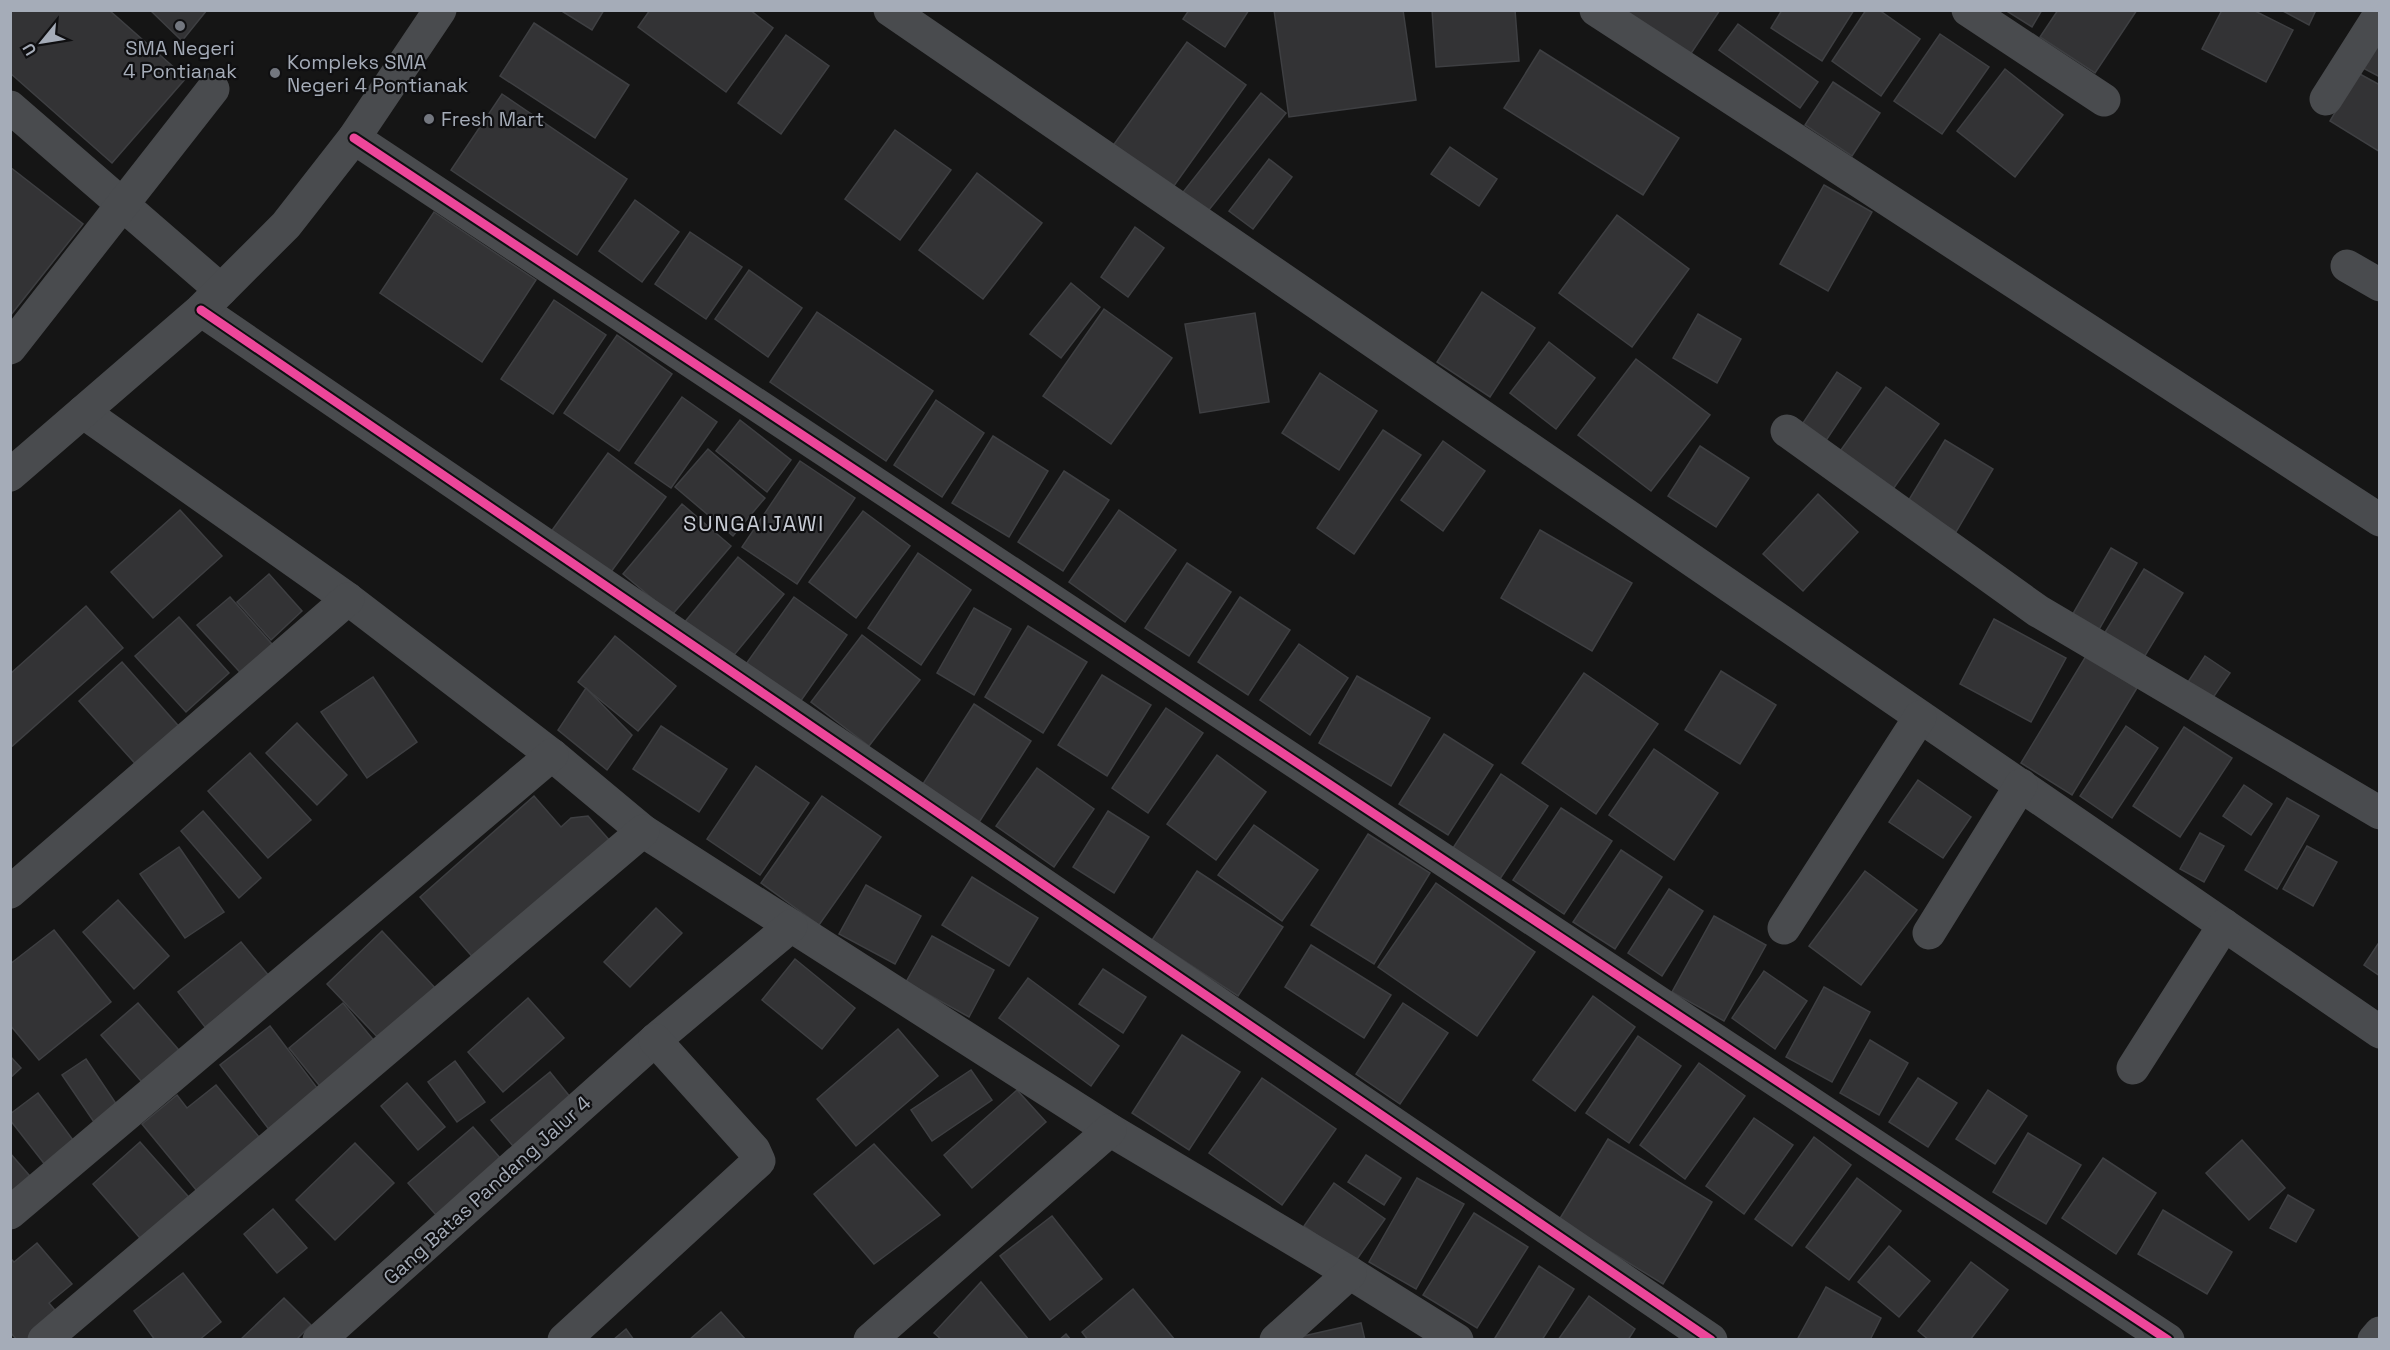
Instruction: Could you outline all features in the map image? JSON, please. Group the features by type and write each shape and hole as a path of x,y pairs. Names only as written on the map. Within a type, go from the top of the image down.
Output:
{"street":[{"path":"10,475 211,300 286,225 354,138 440,10"},
{"path":"890,10 2379,1032"},
{"path":"1596,10 2379,520"},
{"path":"1968,10 2104,100"},
{"path":"2326,99 2379,14"},
{"path":"10,348 213,89"},
{"path":"10,107 123,204 211,300 1711,1340"},
{"path":"354,138 2168,1340"},
{"path":"2347,266 2379,285"},
{"path":"83,412 348,599 552,754 643,831 1110,1130 1350,1273 1455,1339"},
{"path":"1787,431 2038,611 2379,813"},
{"path":"10,892 348,599"},
{"path":"1784,928 1920,717"},
{"path":"10,1213 552,754"},
{"path":"1929,933 2021,785"},
{"path":"44,1340 643,831"},
{"path":"2133,1068 2224,925"},
{"name":"Gang Batas Pandang Jalur 4","path":"319,1340 655,1040 790,926"},
{"path":"564,1340 759,1161 754,1150 655,1040"},
{"path":"870,1340 1110,1130"},
{"path":"1276,1340 1350,1273"},
{"path":"2374,1340 2379,1333"}],"building":[{"path":"10,10 109,10 186,78 112,163 10,73"},
{"name":"SMA Negeri 4 Pontianak","path":"150,10 207,10 182,41"},
{"path":"560,10 604,10 592,30"},
{"path":"650,10 750,10 773,28 726,92 638,27"},
{"path":"1189,10 1249,10 1225,47 1183,19"},
{"path":"1274,10 1403,10 1416,100 1289,117"},
{"path":"1432,10 1515,10 1519,61 1436,67"},
{"path":"1619,10 1720,10 1688,58"},
{"path":"1782,10 1854,10 1822,61 1771,28"},
{"path":"1866,10 1879,10 1920,39 1881,96 1832,61"},
{"path":"2005,10 2042,10 2032,27"},
{"path":"2058,10 2137,10 2095,73 2040,37"},
{"path":"2222,10 2253,10 2293,30 2266,82 2202,49"},
{"path":"2281,10 2316,10 2309,25"},
{"path":"534,23 629,85 595,138 500,76"},
{"path":"1738,24 1818,82 1800,108 1719,50"},
{"path":"1940,34 1989,67 1942,134 1894,101"},
{"path":"786,35 829,66 781,134 738,103"},
{"path":"2380,35 2380,77 2361,67"},
{"path":"1187,42 1246,85 1171,190 1112,147"},
{"path":"1540,50 1679,138 1643,195 1504,108"},
{"path":"2005,69 2063,115 2015,177 1957,131"},
{"path":"2358,73 2380,85 2380,152 2330,121"},
{"path":"1833,82 1880,113 1852,156 1805,125"},
{"path":"1261,93 1286,113 1201,220 1176,201"},
{"path":"502,94 627,179 577,255 451,170"},
{"path":"895,130 951,170 900,240 845,199"},
{"path":"1450,147 1497,179 1479,206 1431,174"},
{"path":"1269,159 1292,177 1253,229 1229,211"},
{"path":"10,167 83,224 10,316"},
{"path":"977,173 1042,223 983,299 919,250"},
{"path":"1824,185 1872,212 1828,291 1780,264"},
{"path":"635,200 679,232 642,282 599,251"},
{"path":"434,212 536,280 482,362 380,293"},
{"path":"1617,215 1689,269 1632,347 1559,293"},
{"path":"1135,227 1164,248 1128,297 1101,277"},
{"path":"690,232 742,267 706,319 655,284"},
{"path":"749,270 802,308 768,357 715,319"},
{"path":"1071,283 1100,307 1061,358 1030,334"},
{"path":"1482,292 1535,328 1490,397 1437,362"},
{"path":"554,300 606,335 553,414 501,379"},
{"path":"1104,309 1172,358 1111,444 1043,396"},
{"path":"817,312 933,391 886,461 770,382"},
{"path":"1255,313 1269,402 1200,413 1185,324"},
{"path":"1698,314 1741,339 1717,383 1673,358"},
{"path":"617,335 672,374 619,451 564,413"},
{"path":"1549,342 1595,378 1556,429 1510,393"},
{"path":"1636,359 1710,415 1651,491 1578,435"},
{"path":"1837,372 1861,388 1825,442 1801,426"},
{"path":"1320,373 1377,411 1339,470 1282,433"},
{"path":"1886,387 1939,424 1891,492 1838,454"},
{"path":"682,397 717,422 671,488 635,463"},
{"path":"936,400 984,433 942,497 894,465"},
{"path":"740,420 791,460 767,492 716,451"},
{"path":"1383,430 1421,455 1354,554 1317,528"},
{"path":"993,436 1048,471 1009,537 952,503"},
{"path":"1945,440 1993,469 1956,532 1907,503"},
{"path":"1443,441 1485,471 1443,531 1401,500"},
{"path":"1700,446 1749,478 1716,527 1668,496"},
{"path":"708,449 765,498 733,536 675,487"},
{"path":"608,453 666,497 608,576 550,533"},
{"path":"800,461 855,498 797,584 742,547"},
{"path":"1064,471 1109,500 1063,571 1018,542"},
{"path":"1818,494 1858,532 1803,591 1763,554"},
{"path":"682,504 731,546 672,615 623,574"},
{"path":"180,510 222,556 153,618 111,572"},
{"path":"1119,510 1176,550 1125,622 1069,582"},
{"path":"863,511 910,546 856,618 809,582"},
{"path":"1540,530 1632,583 1592,651 1501,598"},
{"path":"2111,548 2137,563 2097,633 2071,617"},
{"path":"918,553 971,590 921,665 868,628"},
{"path":"738,557 784,594 730,660 684,623"},
{"path":"1187,563 1231,592 1189,656 1145,628"},
{"path":"2144,569 2183,593 2143,659 2104,634"},
{"path":"269,574 302,611 271,640 237,602"},
{"path":"230,597 279,652 247,680 197,625"},
{"path":"794,597 847,635 800,702 746,664"},
{"path":"1240,597 1290,630 1248,695 1198,662"},
{"path":"86,606 123,648 10,748 10,674"},
{"path":"974,608 1011,629 974,695 937,673"},
{"path":"179,617 229,673 186,712 135,656"},
{"path":"1994,619 2066,658 2031,722 1960,684"},
{"path":"1028,626 1087,662 1043,733 985,697"},
{"path":"862,635 920,680 869,746 811,702"},
{"path":"615,636 676,686 638,731 578,682"},
{"path":"1299,644 1348,678 1310,735 1260,700"},
{"path":"2086,656 2137,688 2072,795 2021,763"},
{"path":"2205,656 2230,673 2210,702 2186,685"},
{"path":"122,662 183,731 140,769 79,701"},
{"path":"1721,671 1776,705 1740,764 1685,730"},
{"path":"1584,673 1658,724 1596,814 1522,763"},
{"path":"1102,675 1151,705 1107,776 1058,745"},
{"path":"1357,676 1430,718 1391,786 1319,743"},
{"path":"373,677 417,742 367,778 321,712"},
{"path":"586,688 632,735 607,770 558,730"},
{"path":"974,704 1031,741 978,824 921,787"},
{"path":"1166,708 1203,733 1148,813 1112,788"},
{"path":"297,723 347,775 317,805 266,753"},
{"path":"661,726 727,769 699,812 633,769"},
{"path":"2126,726 2158,748 2112,818 2080,796"},
{"path":"2184,727 2232,758 2180,837 2133,806"},
{"path":"1444,734 1493,765 1448,835 1399,804"},
{"path":"1654,749 1718,793 1674,860 1609,815"},
{"path":"250,753 311,820 268,858 208,791"},
{"path":"1217,755 1266,792 1216,860 1167,824"},
{"path":"756,766 809,803 760,875 707,839"},
{"path":"1037,768 1094,809 1054,867 996,826"},
{"path":"1501,774 1548,806 1500,879 1453,848"},
{"path":"1918,780 1971,817 1943,858 1889,822"},
{"path":"2244,785 2272,804 2251,835 2223,816"},
{"path":"534,796 561,827 571,818 588,816 611,842 476,961 420,897"},
{"path":"822,796 881,837 819,925 761,883"},
{"path":"2287,798 2319,816 2277,889 2245,870"},
{"path":"1561,808 1612,841 1564,914 1513,880"},
{"path":"203,811 261,878 239,898 181,831"},
{"path":"1108,811 1149,837 1114,893 1073,867"},
{"path":"1254,825 1318,870 1282,921 1218,875"},
{"path":"2200,833 2224,846 2204,882 2180,869"},
{"path":"1368,834 1430,873 1374,964 1311,925"},
{"path":"2307,846 2337,862 2313,906 2283,889"},
{"path":"179,847 224,912 185,938 140,874"},
{"path":"1621,850 1662,877 1615,949 1573,922"},
{"path":"1197,871 1283,927 1238,996 1152,940"},
{"path":"1865,871 1917,910 1861,985 1809,946"},
{"path":"972,877 1038,918 1009,966 942,925"},
{"path":"1436,883 1535,952 1477,1036 1378,967"},
{"path":"866,885 921,916 895,964 839,934"},
{"path":"1669,889 1703,911 1662,976 1628,953"},
{"path":"118,900 169,956 134,989 83,932"},
{"path":"656,908 682,933 630,987 604,962"},
{"path":"1714,916 1766,945 1724,1021 1672,992"},
{"path":"54,930 111,1002 39,1060 10,1025 10,964"},
{"path":"382,931 437,990 382,1042 327,984"},
{"path":"932,936 994,970 969,1017 906,982"},
{"path":"2380,941 2380,976 2364,965"},
{"path":"241,942 269,976 205,1027 178,992"},
{"path":"1311,945 1391,995 1364,1038 1285,987"},
{"path":"795,959 855,1008 822,1049 762,1000"},
{"path":"1103,969 1146,997 1123,1033 1079,1004"},
{"path":"1764,971 1807,1001 1775,1049 1732,1018"},
{"path":"1028,978 1119,1046 1091,1086 999,1018"},
{"path":"1824,987 1870,1012 1832,1082 1786,1057"},
{"path":"1593,996 1635,1027 1575,1111 1533,1080"},
{"path":"528,998 564,1038 503,1092 468,1052"},
{"path":"138,1003 191,1064 154,1096 101,1035"},
{"path":"343,1003 381,1049 323,1090 289,1048"},
{"path":"1403,1003 1448,1033 1400,1104 1356,1074"},
{"path":"270,1026 324,1097 274,1136 220,1065"},
{"path":"898,1029 938,1076 856,1146 817,1099"},
{"path":"1182,1035 1240,1072 1189,1150 1132,1113"},
{"path":"1638,1036 1681,1066 1629,1143 1586,1113"},
{"path":"1870,1040 1908,1063 1879,1115 1840,1093"},
{"path":"10,1056 21,1068 10,1078"},
{"path":"86,1059 121,1111 98,1128 62,1075"},
{"path":"455,1061 485,1102 457,1122 428,1082"},
{"path":"1699,1063 1745,1096 1685,1179 1640,1145"},
{"path":"971,1070 992,1100 932,1141 911,1110"},
{"path":"550,1072 571,1098 513,1146 491,1120"},
{"path":"1262,1078 1336,1129 1282,1205 1209,1153"},
{"path":"1918,1078 1957,1103 1928,1147 1889,1122"},
{"path":"407,1083 445,1127 418,1150 381,1106"},
{"path":"216,1085 264,1143 197,1191 142,1124 177,1095 187,1108"},
{"path":"1017,1090 1046,1122 972,1188 944,1155"},
{"path":"1988,1090 2027,1116 1995,1164 1956,1139"},
{"path":"38,1093 76,1144 46,1166 10,1120 10,1114"},
{"path":"1754,1118 1793,1145 1744,1214 1706,1186"},
{"path":"473,1127 501,1159 436,1215 408,1183"},
{"path":"2028,1133 2081,1165 2046,1224 1993,1192"},
{"path":"1814,1137 1851,1165 1792,1246 1755,1219"},
{"path":"1608,1139 1712,1202 1663,1284 1559,1220"},
{"path":"2242,1140 2285,1188 2249,1220 2206,1173"},
{"path":"140,1142 194,1203 146,1245 93,1184"},
{"path":"355,1143 394,1183 335,1240 296,1200"},
{"path":"874,1144 940,1215 874,1264 814,1194"},
{"path":"10,1153 35,1182 10,1203"},
{"path":"1366,1155 1401,1178 1384,1205 1348,1182"},
{"path":"2103,1158 2156,1193 2116,1254 2062,1218"},
{"path":"1417,1178 1464,1204 1416,1289 1369,1262"},
{"path":"1857,1178 1901,1211 1849,1280 1806,1247"},
{"path":"1334,1183 1385,1219 1355,1262 1304,1226"},
{"path":"2288,1195 2314,1210 2296,1242 2270,1228"},
{"path":"273,1209 307,1248 277,1273 244,1234"},
{"path":"2163,1210 2232,1252 2207,1294 2138,1254"},
{"path":"1474,1213 1528,1247 1477,1328 1423,1295"},
{"path":"1052,1216 1102,1279 1050,1320 1000,1256"},
{"path":"37,1243 72,1284 49,1303 59,1315 30,1340 17,1340 10,1332 10,1258 14,1262"},
{"path":"1889,1246 1930,1281 1899,1317 1858,1282"},
{"path":"1971,1262 2008,1290 1970,1340 1929,1340 1918,1331"},
{"path":"1539,1266 1574,1289 1542,1340 1497,1340 1495,1338"},
{"path":"183,1273 221,1322 199,1340 155,1340 134,1311"},
{"path":"981,1282 1029,1340 942,1340 934,1333"},
{"path":"1826,1287 1881,1318 1870,1340 1797,1340"},
{"path":"1133,1289 1175,1340 1088,1340 1082,1332"},
{"path":"1589,1296 1635,1329 1628,1340 1558,1340"},
{"path":"284,1298 311,1325 296,1340 240,1340"},
{"path":"721,1312 746,1340 689,1340"},
{"path":"1361,1323 1365,1340 1286,1340"},
{"path":"626,1329 634,1340 613,1340"},
{"path":"1066,1334 1071,1340 1059,1340"}],"cycle path":[{"path":"354,138 2168,1340"},
{"path":"201,310 1711,1340"}],"place":[{"name":"SMA Negeri 4 Pontianak","path":"180,26"},
{"name":"Kompleks SMA Negeri 4 Pontianak","path":"275,73"},
{"name":"Fresh Mart","path":"429,119"}],"district":[{"name":"SUNGAIJAWI","path":"754,523"}]}
